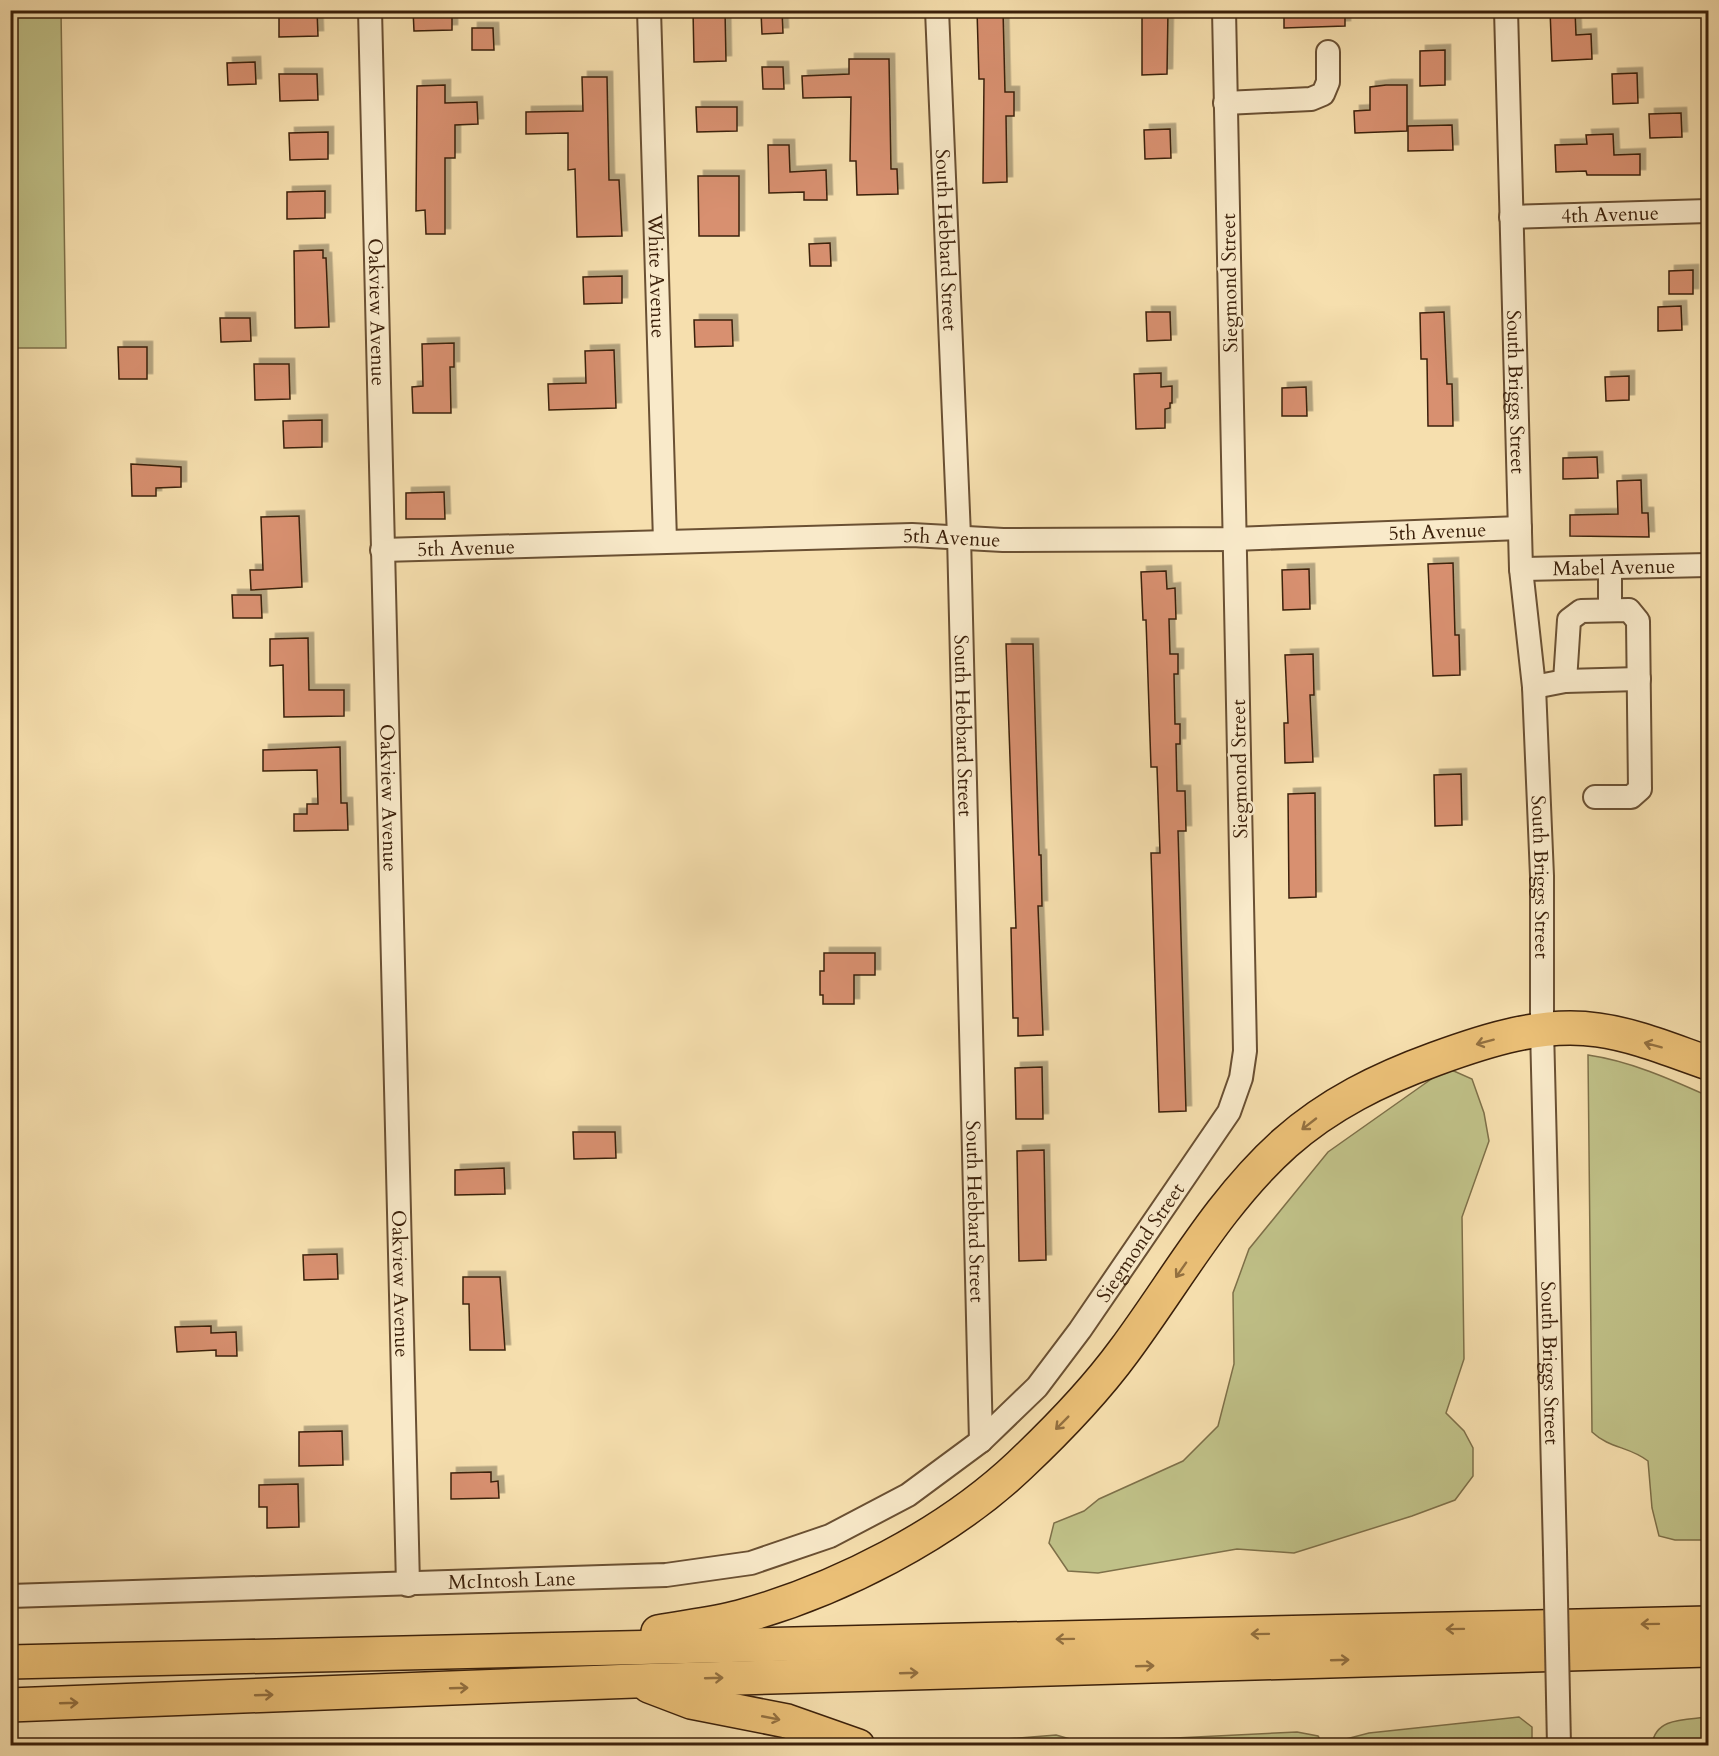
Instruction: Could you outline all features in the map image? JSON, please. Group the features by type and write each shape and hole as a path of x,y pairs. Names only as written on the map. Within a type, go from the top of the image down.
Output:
{"highway":[{"path":"538,1651 739,1617 789,1601 874,1565 957,1516 1018,1467 1071,1413 1122,1354 1229,1202 1284,1144 1328,1109 1387,1077 1481,1043 1542,1029 1598,1030 1708,1063"},
{"path":"10,1662 1708,1623"},
{"path":"10,1705 634,1681 1708,1650"},
{"path":"634,1681 691,1702 787,1721 858,1746"}],"street":[{"name":"Oakview Avenue","path":"370,10 408,1585"},
{"name":"White Avenue","path":"649,10 665,541"},
{"name":"South Hebbard Street","path":"937,10 959,536 981,1441"},
{"name":"Siegmond Street","path":"981,1441 1037,1387 1080,1330 1229,1112 1241,1078 1245,1052 1224,10"},
{"name":"South Briggs Street","path":"1506,10 1521,569 1534,687 1542,876 1542,1029 1559,1746"},
{"path":"1225,103 1311,99 1323,94 1328,82 1328,52"},
{"name":"4th Avenue","path":"1511,217 1708,211"},
{"name":"5th Avenue","path":"382,550 665,541 959,536 1003,540 1234,539 1520,528"},
{"name":"Mabel Avenue","path":"1521,569 1708,565"},
{"path":"1610,568 1610,610"},
{"path":"1565,681 1569,620 1581,611 1629,610 1638,621 1640,789 1631,797 1595,797"},
{"path":"1534,687 1565,681 1639,679"},
{"name":"McIntosh Lane","path":"10,1596 666,1575 751,1563 830,1536 908,1495 981,1441"}],"green space":[{"path":"10,11 61,11 66,348 11,348"},
{"path":"1588,1055 1634,1066 1708,1096 1708,1540 1675,1540 1659,1536 1652,1508 1648,1461 1606,1442 1592,1432"},
{"path":"1447,1068 1472,1079 1484,1113 1489,1141 1462,1217 1464,1359 1446,1413 1464,1431 1473,1448 1473,1476 1455,1500 1294,1553 1237,1549 1098,1573 1068,1571 1049,1543 1054,1523 1084,1511 1099,1499 1183,1461 1218,1426 1234,1364 1233,1293 1249,1249 1328,1152"},
{"path":"1519,1717 1532,1727 1532,1745 1338,1745 1338,1741 1369,1733"},
{"path":"1708,1717 1708,1745 1652,1745 1654,1736 1665,1725 1681,1720"},
{"path":"1297,1732 1318,1736 1324,1745 1115,1745 1135,1740"},
{"path":"1056,1735 1091,1745 965,1745 970,1742"}],"building":[{"path":"279,10 317,10 318,36 279,37"},
{"path":"413,10 452,10 452,30 414,31"},
{"path":"693,10 725,10 726,61 694,62"},
{"path":"977,10 1003,10 1005,92 1014,92 1014,116 1006,116 1007,182 983,183 984,79 979,79"},
{"path":"1142,10 1168,10 1167,74 1142,75"},
{"path":"1284,10 1345,10 1345,26 1284,28"},
{"path":"1550,10 1575,10 1576,35 1591,34 1592,59 1552,61"},
{"path":"782,11 783,33 762,34 761,12"},
{"path":"472,28 493,28 494,50 472,50"},
{"path":"1445,50 1445,85 1420,86 1420,51"},
{"path":"849,59 889,59 891,169 897,169 898,194 857,195 856,161 850,161 851,97 803,98 802,76 849,74"},
{"path":"255,62 256,84 228,85 227,63"},
{"path":"762,67 783,67 784,89 763,89"},
{"path":"1637,73 1638,103 1613,104 1612,74"},
{"path":"279,74 317,74 318,100 280,101"},
{"path":"582,77 607,77 609,180 619,180 622,236 577,237 575,169 568,170 568,133 526,134 526,112 583,111"},
{"path":"445,85 445,103 477,102 478,124 455,125 455,158 445,158 445,234 426,234 425,210 416,211 417,86"},
{"path":"1407,85 1407,131 1355,133 1354,111 1370,110 1370,87"},
{"path":"696,107 737,107 737,131 697,132"},
{"path":"1681,113 1682,137 1650,138 1649,114"},
{"path":"1452,125 1453,150 1408,151 1408,126"},
{"path":"1170,129 1171,158 1145,159 1144,130"},
{"path":"328,132 328,159 290,160 289,133"},
{"path":"1613,134 1614,155 1640,154 1640,175 1587,175 1586,171 1556,172 1555,145 1587,144 1586,135"},
{"path":"768,145 789,145 790,172 826,170 827,200 804,200 804,192 769,193"},
{"path":"698,176 739,176 739,236 699,236"},
{"path":"325,191 325,218 287,219 287,192"},
{"path":"830,243 831,266 810,266 809,244"},
{"path":"323,250 323,258 326,258 329,327 295,328 294,251"},
{"path":"1693,270 1693,294 1669,294 1669,271"},
{"path":"622,276 622,303 584,304 583,277"},
{"path":"1681,306 1682,330 1658,331 1658,307"},
{"path":"1146,312 1170,312 1171,340 1147,341"},
{"path":"1444,312 1447,384 1452,384 1453,426 1428,426 1427,359 1421,359 1420,313"},
{"path":"220,318 250,318 251,341 221,342"},
{"path":"694,320 732,320 733,346 695,347"},
{"path":"454,343 454,367 450,367 451,413 413,413 412,387 423,386 422,344"},
{"path":"118,347 147,347 147,379 119,379"},
{"path":"614,350 616,408 549,410 548,384 586,383 585,351"},
{"path":"254,364 289,364 290,399 255,400"},
{"path":"1161,373 1161,387 1172,386 1172,403 1170,403 1170,408 1165,409 1165,428 1136,429 1134,374"},
{"path":"1629,376 1629,400 1606,401 1605,377"},
{"path":"1306,387 1307,416 1282,416 1282,388"},
{"path":"322,420 322,447 284,448 283,421"},
{"path":"1597,457 1598,478 1563,479 1563,458"},
{"path":"131,464 181,467 181,487 156,488 156,496 132,496"},
{"path":"1641,480 1642,513 1648,513 1649,537 1570,536 1570,515 1618,514 1617,481"},
{"path":"444,492 445,519 406,519 406,493"},
{"path":"299,516 302,587 251,590 250,570 263,570 261,517"},
{"path":"1453,563 1455,635 1459,635 1460,675 1433,676 1428,564"},
{"path":"1309,569 1310,609 1283,610 1282,570"},
{"path":"1166,571 1167,589 1175,588 1176,619 1169,619 1170,654 1178,654 1178,674 1174,674 1175,724 1180,724 1180,744 1176,744 1177,791 1185,791 1186,831 1178,831 1186,1111 1159,1112 1151,853 1160,853 1157,767 1151,767 1146,620 1143,620 1141,572"},
{"path":"232,595 261,595 262,618 233,618"},
{"path":"308,638 309,690 344,690 344,716 284,717 283,665 270,666 270,639"},
{"path":"1006,644 1033,644 1039,855 1041,855 1042,906 1038,906 1043,1035 1018,1036 1018,1018 1013,1018 1011,928 1016,928"},
{"path":"1313,654 1314,695 1310,695 1313,762 1285,763 1284,723 1288,723 1285,655"},
{"path":"340,747 341,803 347,803 348,830 294,831 294,814 307,814 307,804 318,804 317,770 263,771 263,750"},
{"path":"1461,774 1462,825 1435,826 1434,775"},
{"path":"1315,793 1316,897 1289,898 1288,794"},
{"path":"824,953 875,953 875,975 854,975 854,1004 823,1004 823,995 820,995 820,971 824,971"},
{"path":"1042,1067 1043,1119 1016,1119 1015,1068"},
{"path":"573,1132 615,1132 616,1158 574,1159"},
{"path":"1044,1150 1046,1260 1019,1261 1017,1151"},
{"path":"504,1168 505,1194 455,1195 455,1170"},
{"path":"337,1254 338,1279 304,1280 303,1255"},
{"path":"463,1277 500,1277 505,1350 470,1350 469,1304 463,1304"},
{"path":"211,1326 211,1333 236,1332 237,1356 216,1356 216,1350 177,1352 175,1327"},
{"path":"342,1431 343,1465 299,1466 299,1432"},
{"path":"491,1472 491,1482 498,1481 499,1498 451,1499 451,1473"},
{"path":"298,1484 299,1527 267,1528 267,1507 259,1507 259,1485"}]}
